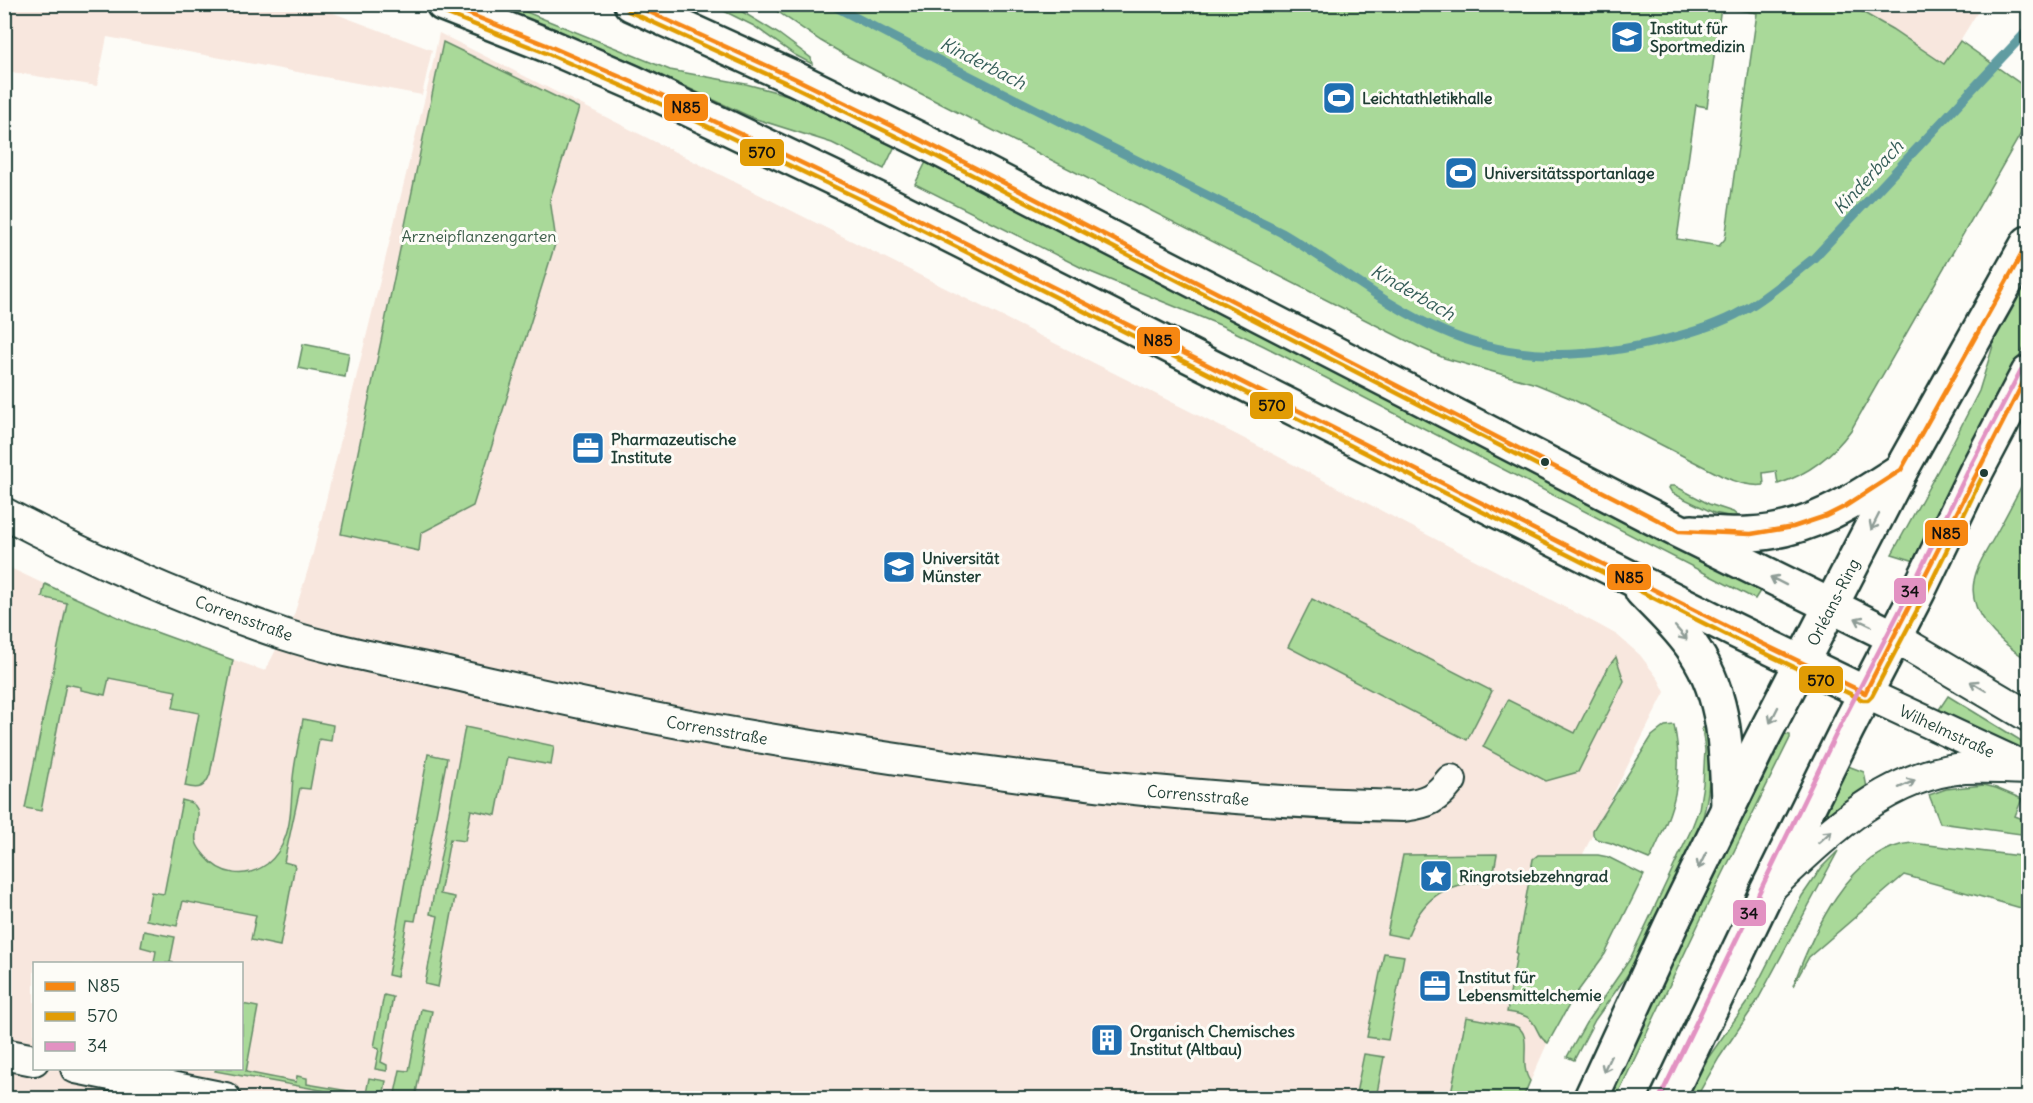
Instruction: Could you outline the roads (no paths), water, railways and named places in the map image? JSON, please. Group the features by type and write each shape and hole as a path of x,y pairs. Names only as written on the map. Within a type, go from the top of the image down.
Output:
{"main road":[{"path":"443,4 633,82 890,205 1801,663 1865,693"},
{"path":"631,4 783,73 921,140 1679,531 1894,637"},
{"name":"Orléans-Ring","path":"1591,1098 1728,808 1801,663 1901,470 2028,243"},
{"path":"1668,1098 1865,693 2028,373"},
{"path":"1679,531 1751,534 1793,527 1826,516 1844,507 1901,470"},
{"path":"1626,575 1683,635 1704,668 1723,727 1728,808"}],"street":[{"name":"Corrensstraße","path":"4,513 43,534 155,584 309,642 693,727 889,759 1041,780 1240,799 1404,806 1425,803 1440,793 1451,780"},
{"path":"1894,637 2028,716"},
{"name":"Wilhelmstraße","path":"1865,693 2028,769"},
{"name":"Wilhelmstraße","path":"1767,891 1838,825 1875,800 1902,787 1927,776 1963,768 2028,769"},
{"path":"4,1054 33,1060"},
{"path":"86,1070 225,1098"}],"waterway":[{"name":"Kinderbach","path":"830,4 1282,233 1420,320 1469,341 1496,348 1525,353 1553,354 1610,351 1667,339 1726,319 1780,286 1814,258 2028,30"}],"place":[{"name":"Institut für Sportmedizin","path":"1627,37"},
{"name":"Leichtathletikhalle","path":"1339,98"},
{"name":"Universitätssportanlage","path":"1461,173"},
{"name":"Pharmazeutische Institute","path":"588,448"},
{"name":"Universität Münster","path":"899,567"},
{"name":"Ringrotsiebzehngrad","path":"1436,876"},
{"name":"Institut für Lebensmittelchemie","path":"1435,986"},
{"name":"Organisch Chemisches Institut (Altbau)","path":"1107,1040"}],"park label":[{"name":"Arzneipflanzengarten","path":"479,236"}]}
